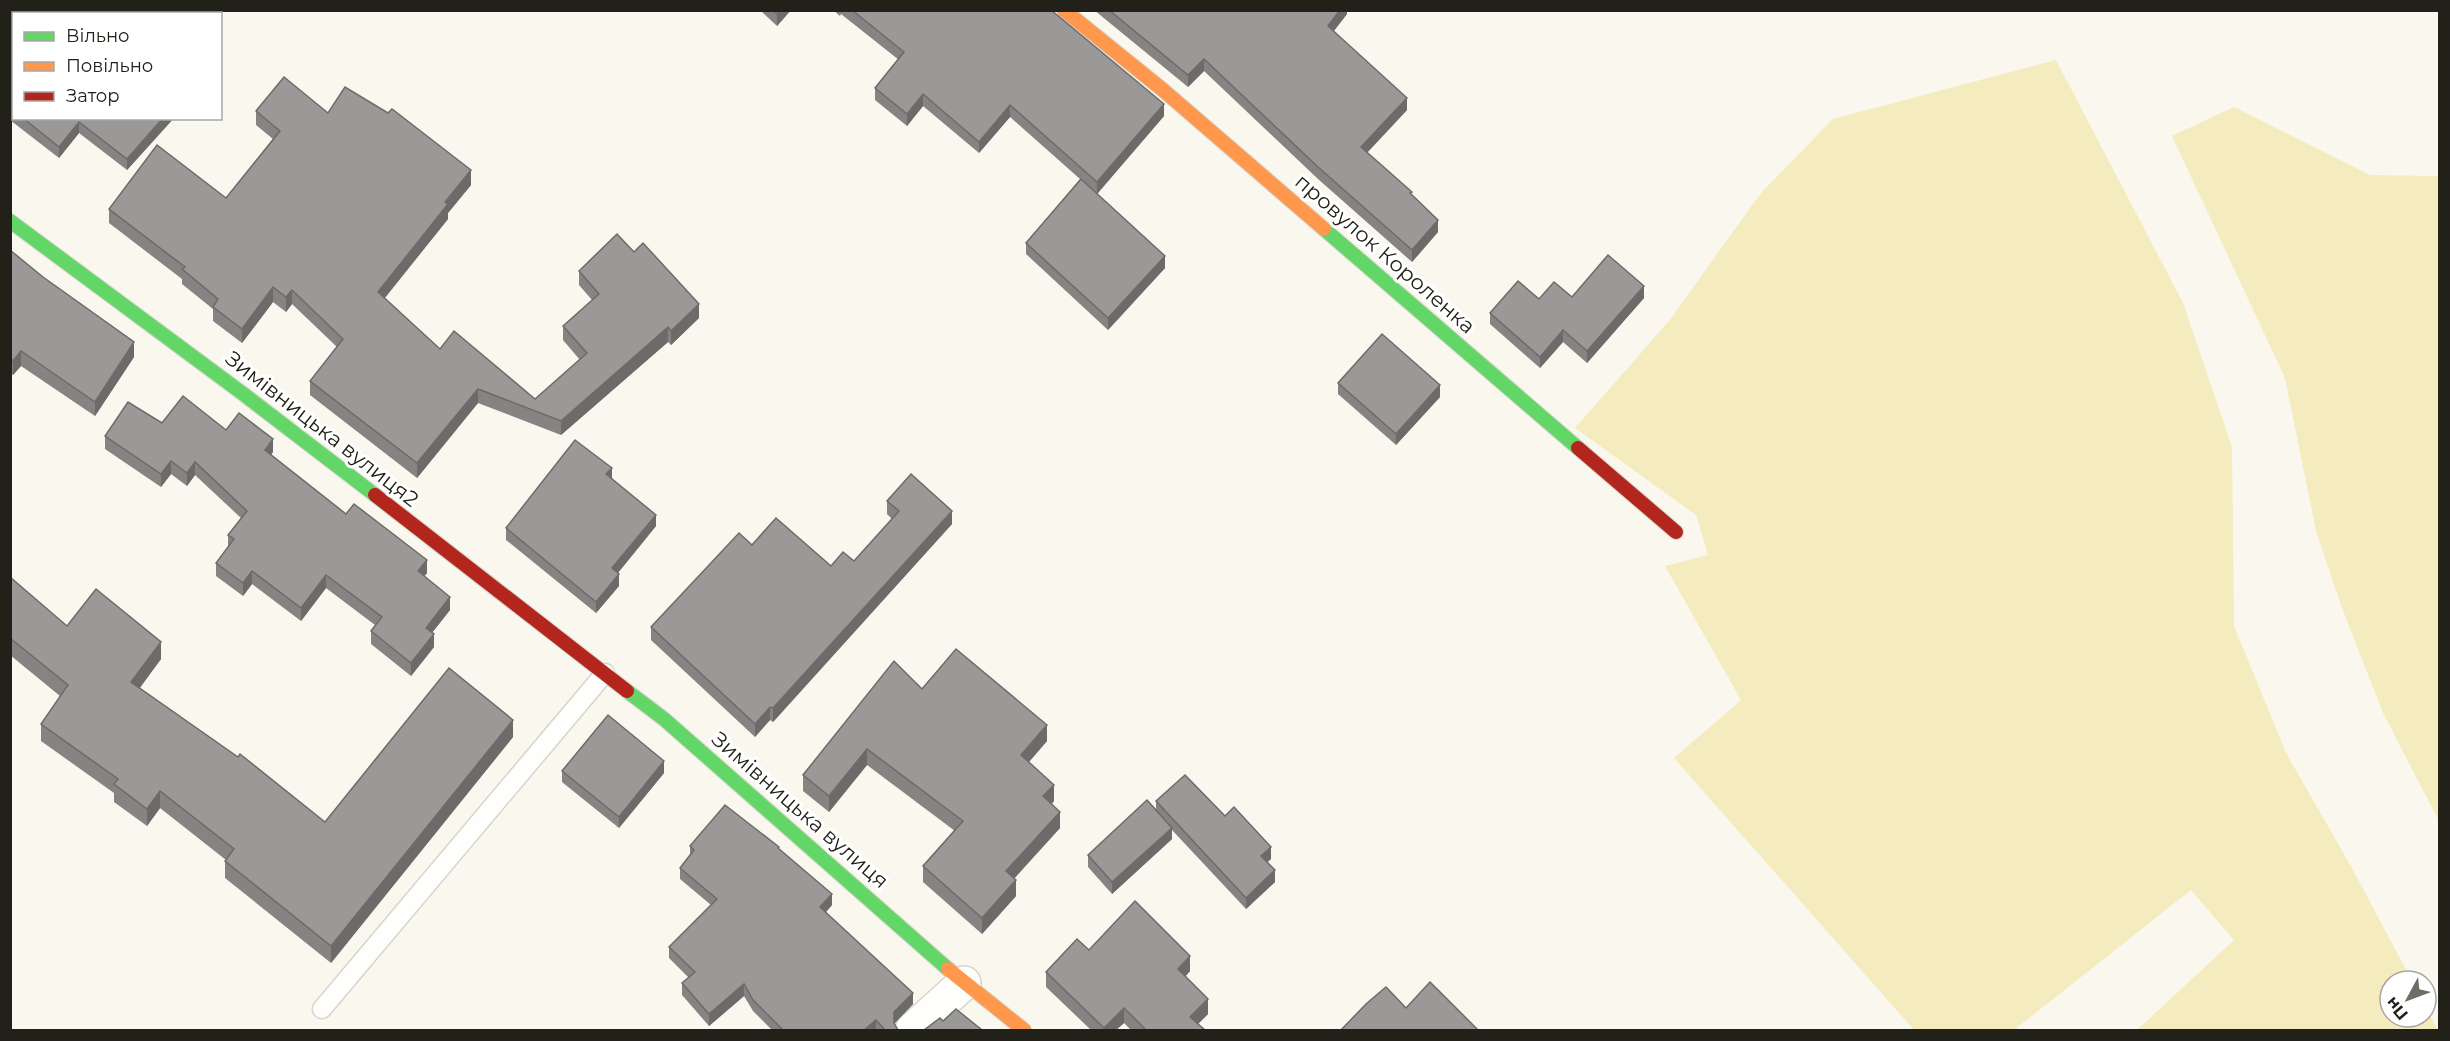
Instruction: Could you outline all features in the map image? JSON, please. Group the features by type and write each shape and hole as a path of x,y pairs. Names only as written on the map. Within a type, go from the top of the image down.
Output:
{"street":[{"name":"провулок Короленка","path":"1064,10 1163,90 1676,532"},
{"name":"Зимівницька вулиця2","path":"10,221 242,393 605,673"},
{"name":"Зимівницька вулиця","path":"605,673 664,719 964,982 1024,1030"},
{"path":"912,1030 964,982"}],"lane":[{"path":"322,1009 605,673"}],"shaded area":[{"path":"2056,60 2183,303 2232,447 2234,626 2286,753 2352,868 2406,969 2378,969 2378,1029 2438,1030 2137,1030 2234,940 2191,890 2014,1030 1914,1030 1674,758 1741,700 1665,566 1708,555 1696,515 1575,428 1669,321 1761,193 1833,119"},
{"path":"2234,107 2370,175 2439,176 2439,821 2383,713 2342,608 2316,531 2285,378 2172,136"}],"building":[{"path":"10,10 62,10 64,12 12,12 12,110 10,108"},
{"path":"852,10 1051,10 1164,104 1097,182 1010,105 979,142 923,94 907,114 875,88 904,52"},
{"path":"1109,10 1340,10 1328,26 1407,98 1361,147 1412,192 1410,193 1438,220 1412,250 1318,167 1204,59 1188,75"},
{"path":"284,77 328,113 345,87 388,113 392,109 471,170 445,202 448,204 378,292 440,349 454,331 535,399 587,353 563,326 599,294 579,271 617,234 634,252 643,243 699,304 671,331 668,327 561,421 478,389 417,463 310,381 343,339 292,290 286,297 273,287 242,329 213,307 218,299 182,269 185,267 109,209 157,145 226,198 280,131 256,111"},
{"path":"25,120 161,120 127,159 79,122 59,147"},
{"path":"1081,179 1165,256 1108,318 1026,243"},
{"path":"10,250 43,277 134,342 95,402 21,351 13,361 10,358"},
{"path":"1608,255 1644,286 1587,351 1563,330 1540,357 1490,313 1518,281 1539,299 1554,282 1572,297"},
{"path":"1382,334 1440,385 1396,434 1338,383"},
{"path":"183,396 226,430 239,413 273,439 265,450 346,514 354,504 427,560 418,571 450,597 426,628 434,634 411,663 371,631 382,617 326,575 301,608 252,571 243,583 216,563 234,539 228,535 247,511 195,462 187,473 171,461 161,474 105,436 128,402 162,423"},
{"path":"575,440 612,468 606,474 656,515 612,568 619,574 596,602 506,528"},
{"path":"911,474 952,511 773,708 770,707 755,724 651,627 739,533 752,545 776,518 831,566 843,552 854,561 899,511 887,501"},
{"path":"10,577 67,626 96,589 161,642 131,682 238,757 240,754 325,822 449,668 513,720 331,946 225,861 234,849 160,791 147,809 114,784 118,779 41,724 68,685 10,638"},
{"path":"956,649 1047,725 1021,755 1054,785 1043,796 1060,812 1006,871 1016,880 982,918 923,866 963,821 867,749 829,796 803,775 894,661 922,689"},
{"path":"608,715 664,761 619,817 562,771"},
{"path":"1185,775 1225,816 1234,807 1271,847 1261,856 1275,870 1246,898 1156,801"},
{"path":"1147,800 1172,828 1112,882 1088,855"},
{"path":"725,805 779,847 832,894 820,907 913,993 894,1012 894,1023 898,1030 885,1030 876,1020 864,1030 783,1030 753,1000 744,984 709,1014 682,983 695,972 669,947 717,899 680,868 694,850 690,846"},
{"path":"1135,901 1190,956 1178,969 1208,999 1190,1017 1205,1030 1146,1030 1124,1008 1104,1028 1046,972 1077,939 1089,950"},
{"path":"1430,982 1478,1030 1341,1030 1386,987 1406,1008"},
{"path":"956,1009 982,1030 924,1030 940,1018 943,1021"}],"traffic: fast":[{"path":"10,221 375,495"},
{"path":"1324,229 1578,448"},
{"path":"627,691 664,719 948,969"}],"traffic: slow":[{"path":"1064,10 1163,90 1324,229"},
{"path":"948,969 1024,1030"}],"traffic: jam":[{"path":"1578,448 1676,532"},
{"path":"375,495 627,691"}]}
